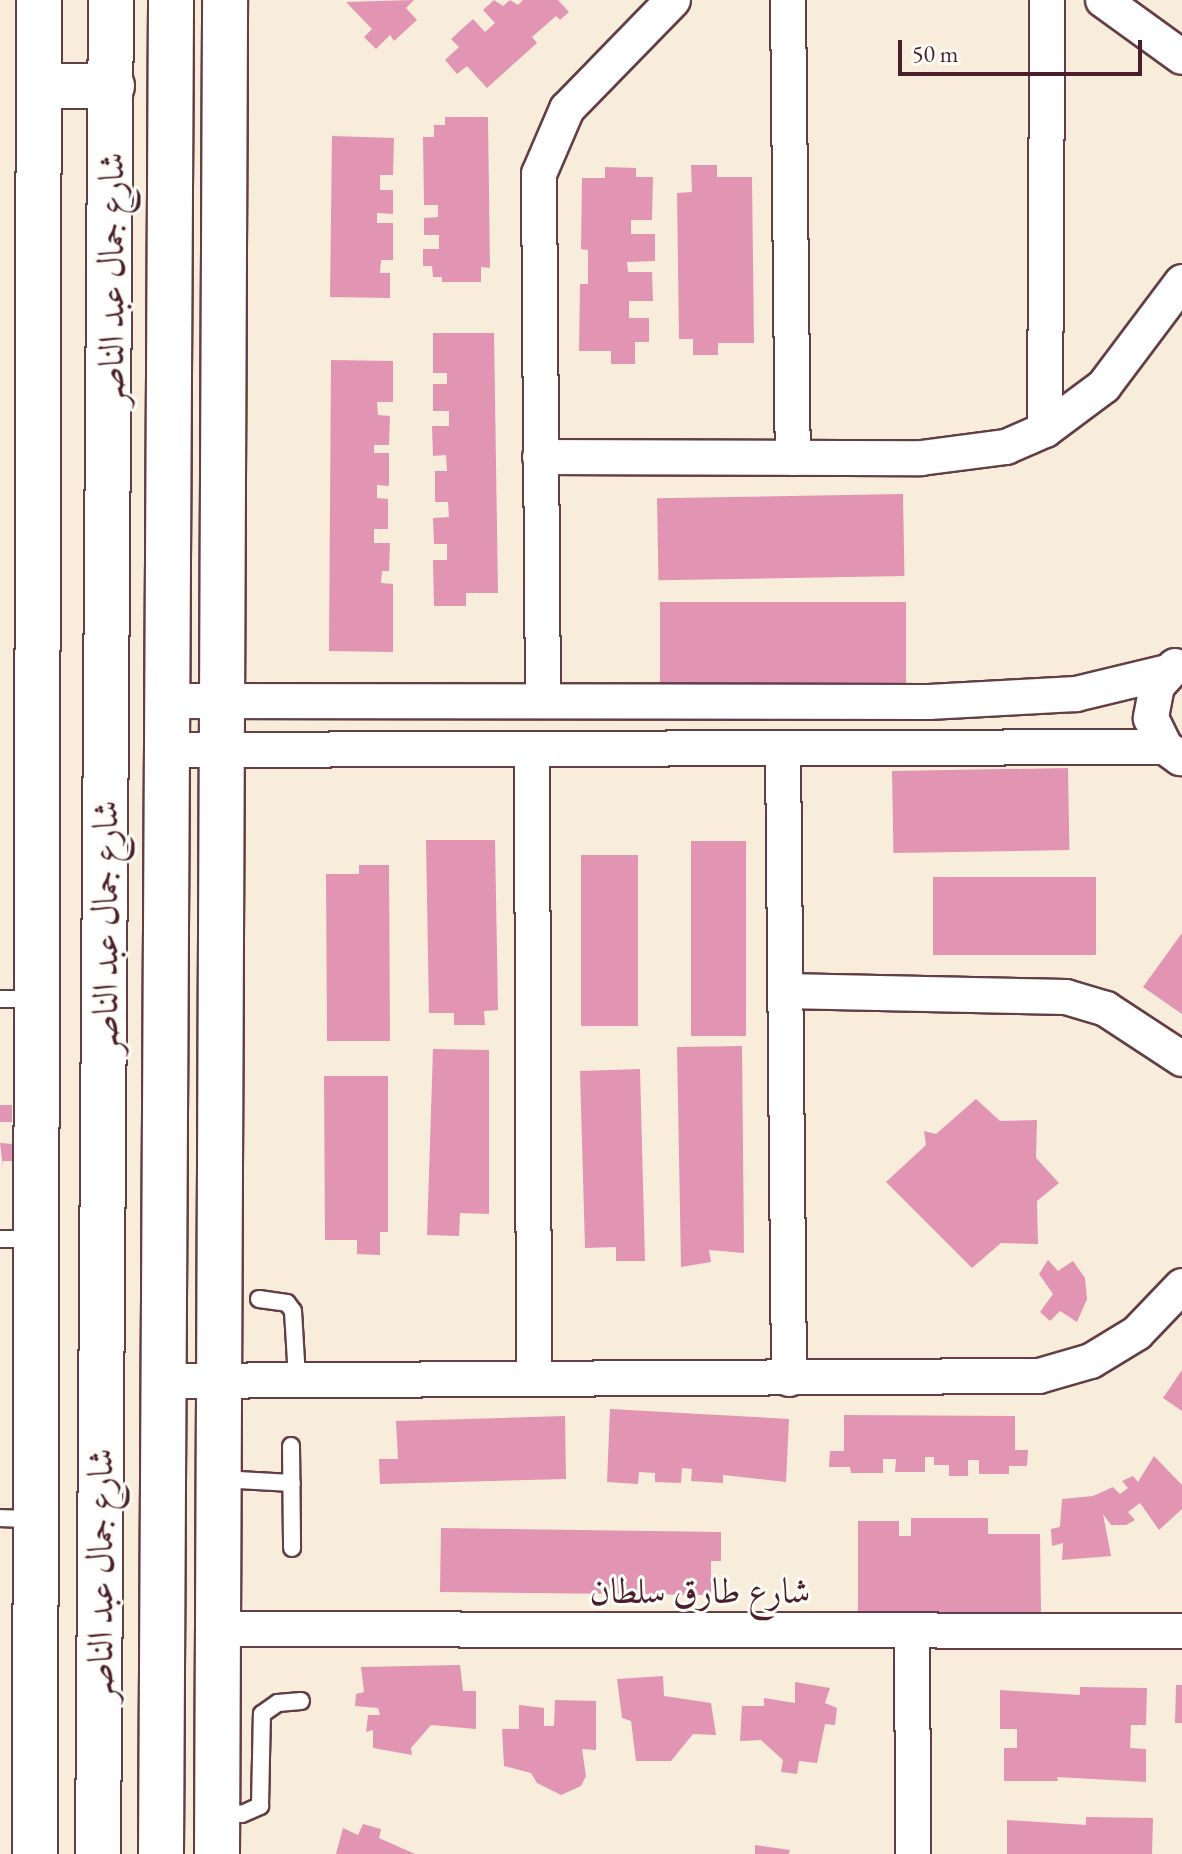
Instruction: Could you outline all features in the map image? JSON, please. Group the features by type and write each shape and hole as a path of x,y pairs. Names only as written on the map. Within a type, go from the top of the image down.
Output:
{"main road":[{"path":"35,1854 16,1518 18,999 39,0"},
{"name":"شارع جمال عبد الناصر","path":"98,1854 111,0"},
{"name":"شارع جمال عبد الناصر","path":"161,1835 163,750 171,0"},
{"path":"161,1835 217,1834 225,0"},
{"path":"39,86 112,86"}],"street":[{"path":"543,700 539,174 567,109 673,0"},
{"path":"788,0 793,458"},
{"path":"1045,430 1047,0"},
{"path":"1103,0 1182,57"},
{"path":"540,457 964,456 1006,447 1045,430 1104,386 1182,282"},
{"path":"164,701 1029,698 1106,688 1174,667"},
{"path":"1174,667 1157,686 1151,710 1156,734 1174,753"},
{"path":"163,750 783,749 1174,753"},
{"path":"783,749 789,1379"},
{"path":"532,750 534,1379"},
{"path":"785,991 1066,997 1106,1009 1182,1059"},
{"path":"162,1381 1039,1376 1091,1361 1137,1333 1182,1286"},
{"name":"شارع طارق سلطان","path":"218,1629 1182,1631"},
{"path":"912,1632 913,1854"}],"lane":[{"path":"259,1299 287,1303 293,1311 297,1378"},
{"path":"291,1446 292,1548"},
{"path":"219,1479 292,1483"},
{"path":"217,1834 242,1814 260,1806 262,1714 278,1703 301,1701"}],"building":[{"path":"414,0 406,8 417,20 394,41 390,35 376,49 364,37 372,29 346,2"},
{"path":"494,0 503,6 510,0 518,5 523,0 558,0 569,12 560,20 556,16 532,37 537,43 487,88 467,66 457,74 445,60 459,47 451,39 473,19 485,32 495,23 483,10"},
{"path":"445,117 488,117 490,268 481,267 481,282 442,282 442,277 433,277 432,266 423,266 423,249 439,249 439,235 424,235 424,218 438,217 438,205 424,205 423,137 434,137 434,125 445,125"},
{"path":"332,136 394,138 393,175 380,175 380,190 393,190 393,214 377,213 377,223 393,223 393,260 381,260 380,273 390,273 390,298 330,297"},
{"path":"691,165 717,165 717,177 752,177 754,343 718,343 718,355 693,355 693,339 679,339 677,193 692,192"},
{"path":"605,167 636,168 636,177 653,177 652,220 631,220 631,234 655,234 655,261 627,262 628,272 652,272 653,301 629,301 629,318 649,318 649,342 635,342 635,364 611,364 611,351 579,351 580,284 588,284 588,250 581,249 582,178 605,178"},
{"path":"433,333 494,333 498,593 466,593 466,606 434,606 433,560 447,560 447,544 434,544 433,518 449,517 448,502 435,502 435,471 447,471 446,455 433,456 432,426 449,426 449,411 433,411 433,384 447,384 447,373 433,373"},
{"path":"331,360 393,361 393,402 377,402 378,415 390,416 389,445 374,445 374,453 389,453 389,486 377,485 377,498 388,499 388,529 374,529 374,543 390,543 389,571 382,571 381,583 393,584 393,652 329,651"},
{"path":"903,494 904,576 658,580 657,498"},
{"path":"660,602 906,602 906,683 660,683"},
{"path":"1068,768 1069,850 893,853 892,771"},
{"path":"426,840 495,840 498,1010 484,1011 485,1025 454,1025 454,1013 429,1013"},
{"path":"691,841 746,841 746,1036 691,1036"},
{"path":"581,855 638,855 638,1026 581,1026"},
{"path":"359,865 389,865 390,1041 327,1041 326,874 359,874"},
{"path":"933,877 1096,877 1096,955 933,955"},
{"path":"1182,933 1182,1014 1143,987"},
{"path":"742,1046 744,1253 709,1250 711,1262 681,1267 677,1047"},
{"path":"433,1049 489,1050 489,1214 460,1213 459,1236 427,1235"},
{"path":"640,1069 645,1261 616,1261 616,1247 585,1248 580,1071"},
{"path":"324,1076 388,1076 388,1232 380,1232 380,1255 357,1254 357,1240 325,1240"},
{"path":"976,1099 1000,1121 1037,1120 1036,1158 1059,1183 1037,1201 1038,1244 1001,1243 972,1268 886,1182 926,1145 924,1131 936,1134"},
{"path":"0,1105 12,1105 12,1122 0,1122"},
{"path":"0,1143 13,1144 12,1161 3,1161 3,1167"},
{"path":"1048,1260 1058,1271 1073,1261 1085,1278 1087,1299 1077,1322 1060,1311 1050,1321 1040,1312 1053,1294 1039,1274"},
{"path":"1182,1370 1182,1411 1163,1398"},
{"path":"610,1409 789,1419 786,1482 723,1475 723,1483 691,1481 692,1469 682,1468 681,1483 655,1482 655,1473 639,1472 638,1484 607,1482"},
{"path":"844,1415 1015,1416 1015,1450 1028,1450 1027,1466 1009,1466 1009,1474 979,1474 979,1460 968,1460 968,1476 949,1476 949,1465 934,1465 934,1457 925,1457 925,1472 895,1472 896,1459 883,1459 883,1473 851,1473 850,1467 829,1467 830,1451 844,1451"},
{"path":"565,1416 566,1479 380,1484 379,1459 398,1459 396,1421"},
{"path":"1154,1456 1182,1485 1182,1509 1159,1530 1140,1503 1128,1512 1135,1520 1126,1525 1111,1525 1103,1514 1111,1556 1062,1560 1063,1543 1052,1546 1051,1529 1060,1527 1062,1499 1093,1496 1113,1487 1120,1494 1128,1488 1122,1481 1133,1476 1138,1482"},
{"path":"911,1518 988,1518 988,1534 1040,1534 1041,1613 858,1613 858,1521 899,1521 899,1536 911,1536"},
{"path":"441,1528 721,1532 721,1561 711,1561 711,1595 440,1592"},
{"path":"460,1665 463,1691 476,1691 476,1729 431,1725 411,1748 412,1755 373,1748 373,1730 366,1732 368,1715 380,1715 378,1708 355,1706 356,1694 364,1692 361,1667"},
{"path":"663,1676 664,1696 711,1703 716,1735 693,1734 671,1761 636,1761 631,1721 622,1718 617,1679"},
{"path":"795,1682 830,1688 825,1703 837,1708 835,1725 825,1724 817,1763 799,1761 797,1774 781,1772 783,1760 761,1740 740,1741 742,1706 764,1706 764,1698 795,1703"},
{"path":"1176,1685 1182,1685 1182,1723 1175,1723"},
{"path":"1080,1687 1147,1688 1146,1725 1131,1725 1130,1748 1146,1749 1146,1782 1057,1777 1058,1781 1004,1781 1004,1748 1017,1748 1017,1729 1000,1729 1000,1690 1080,1695"},
{"path":"555,1700 596,1701 596,1750 582,1749 586,1776 581,1786 561,1795 537,1783 531,1773 504,1766 502,1729 519,1729 519,1705 544,1708 544,1726 554,1726"},
{"path":"1086,1817 1153,1818 1152,1854 1007,1854 1007,1820 1086,1825"},
{"path":"363,1824 381,1829 379,1838 415,1854 336,1854 343,1828 358,1835"},
{"path":"755,1845 790,1850 789,1854 755,1854"}]}
